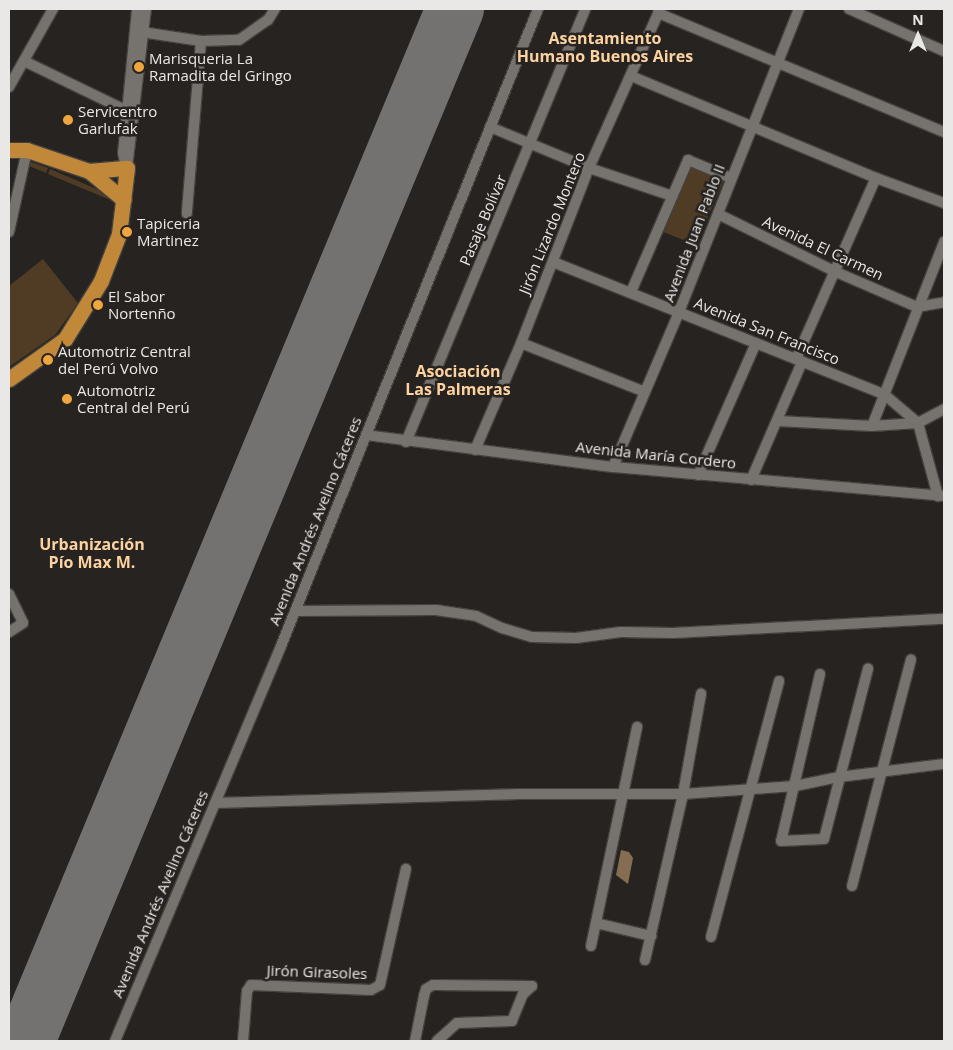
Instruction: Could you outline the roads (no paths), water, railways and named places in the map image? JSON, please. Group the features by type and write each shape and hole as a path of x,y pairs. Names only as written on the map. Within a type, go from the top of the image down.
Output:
{"highway":[{"path":"9,150 27,150 89,171 124,200"},
{"path":"9,379 65,338 84,311 101,281 119,234 127,168 89,171"}],"street":[{"path":"9,87 54,9"},
{"path":"127,168 139,31 137,9"},
{"path":"127,168 123,153 127,111 139,31 146,9"},
{"path":"139,31 201,41 239,40 268,20 275,9"},
{"name":"Avenida Andrés Avelino Cáceres","path":"115,1041 295,611 538,9"},
{"name":"Pasaje Bolívar","path":"406,442 586,9"},
{"name":"Avenida Juan Pablo II","path":"613,466 679,312 799,9"},
{"path":"849,9 944,51"},
{"path":"659,11 944,132"},
{"name":"Jirón Lizardo Montero","path":"475,450 521,343 590,168 659,11"},
{"path":"187,213 201,41"},
{"path":"24,61 127,111"},
{"path":"631,76 876,178 944,203"},
{"path":"490,126 590,168 672,196"},
{"path":"9,232 27,150"},
{"path":"631,292 688,160 731,178"},
{"path":"751,480 778,422 799,360 876,178"},
{"name":"Avenida El Carmen","path":"718,214 836,272 917,307"},
{"path":"872,426 944,242"},
{"name":"Avenida San Francisco","path":"553,262 885,395 918,423"},
{"path":"917,307 944,302"},
{"path":"521,343 645,392"},
{"path":"698,475 756,343"},
{"path":"778,422 872,426 918,423 944,409"},
{"path":"918,423 941,491"},
{"name":"Avenida María Cordero","path":"366,435 406,442 698,475 751,480 941,491"},
{"path":"9,594 23,623 9,632"},
{"path":"295,611 436,610 476,616 502,628 532,637 576,638 621,632 673,633 944,619"},
{"path":"852,886 911,660"},
{"path":"820,674 781,840 824,839 868,670"},
{"path":"711,937 779,681"},
{"path":"645,960 683,794 701,694"},
{"path":"591,946 621,794 637,727"},
{"path":"215,803 683,794 795,786 839,777 944,764"},
{"name":"Jirón Girasoles","path":"243,1041 247,991 251,985 371,990 380,985 406,869"},
{"path":"596,923 651,936"},
{"path":"415,1041 426,989 433,985 532,986 522,996 512,1021 458,1023 437,1041"}],"place":[{"name":"Marisqueria La Ramadita del Gringo","path":"139,67"},
{"name":"Servicentro Garlufak","path":"68,120"},
{"name":"Tapiceria Martinez","path":"127,232"},
{"name":"El Sabor Nortenño","path":"98,305"},
{"name":"Automotriz Central del Perú Volvo","path":"48,360"},
{"name":"Automotriz Central del Perú","path":"67,399"}],"district":[{"name":"Asentamiento Humano Buenos Aires","path":"605,47"},
{"name":"Asociación Las Palmeras","path":"458,380"},
{"name":"Urbanización Pío Max M.","path":"92,553"}]}
